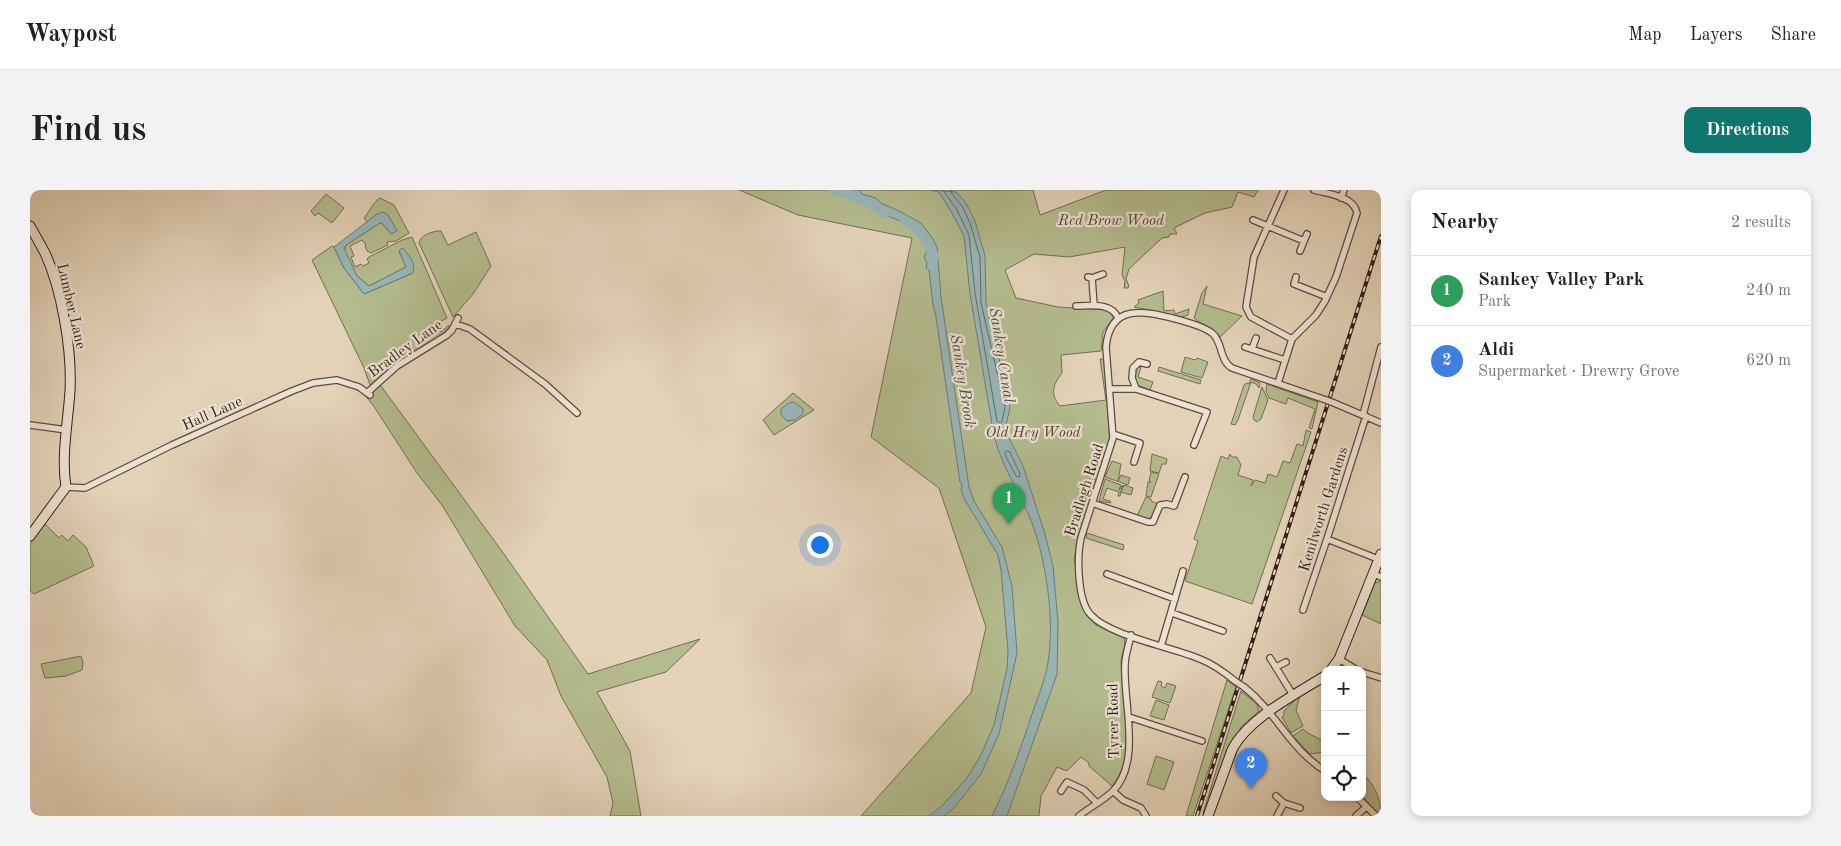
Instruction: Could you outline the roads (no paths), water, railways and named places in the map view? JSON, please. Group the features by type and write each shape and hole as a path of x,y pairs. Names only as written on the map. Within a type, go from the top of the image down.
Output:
{"street":[{"path":"1284,190 1254,257 1246,310 1251,317 1292,339"},
{"path":"1278,384 1292,339 1316,315 1327,297 1336,277 1357,213 1354,204 1314,190"},
{"path":"1341,198 1344,190"},
{"path":"1254,220 1268,224 1304,241"},
{"name":"Lumber Lane","path":"30,226 52,272 66,330 70,389 64,472 66,487"},
{"path":"1300,251 1307,234"},
{"path":"1094,306 1090,277 1103,274"},
{"path":"1296,277 1294,284 1327,297"},
{"path":"1076,306 1108,307 1112,309 1118,318 1127,314 1147,313 1208,330 1216,338 1229,367 1326,400 1381,424"},
{"name":"Bradlegh Road","path":"1118,318 1109,329 1106,340 1113,434 1111,447 1078,551 1078,569 1083,598 1089,614 1111,629 1206,662 1235,681 1257,698 1300,752 1321,768"},
{"name":"Bradley Lane","path":"369,394 396,366 447,334 457,321 545,384 577,413"},
{"path":"1252,349 1256,338"},
{"path":"1245,347 1286,360"},
{"name":"Kenilworth Gardens","path":"1302,610 1327,539 1364,415 1381,348"},
{"path":"1136,389 1132,378 1133,368 1139,362 1147,364"},
{"name":"Hall Lane","path":"66,487 86,488 172,445 313,383 337,380 359,387 369,394"},
{"path":"1110,389 1136,389 1206,412 1194,445"},
{"path":"30,425 67,430"},
{"path":"1113,434 1140,443 1134,462"},
{"path":"1092,503 1153,522 1160,505 1168,504 1174,506 1185,477"},
{"path":"31,534 66,487"},
{"path":"1327,539 1380,556 1377,575 1335,666"},
{"path":"1161,646 1183,571"},
{"path":"1107,574 1175,599"},
{"path":"1172,613 1222,631"},
{"name":"Tyrer Road","path":"1079,816 1113,791 1123,778 1126,768 1129,717 1125,665 1131,635"},
{"path":"1270,658 1293,695"},
{"path":"1339,659 1350,666"},
{"path":"1276,667 1286,662"},
{"path":"1366,673 1381,678"},
{"path":"1208,816 1235,744 1247,730 1269,712 1321,678"},
{"path":"1129,717 1202,741"},
{"path":"1061,792 1067,782 1084,790 1097,803"},
{"path":"1113,791 1123,800 1141,808 1146,816"},
{"path":"1276,796 1284,803 1300,808"},
{"path":"1361,801 1376,816"},
{"path":"1277,816 1284,803"},
{"path":"1356,816 1366,807"}],"water":[{"path":"835,190 860,190 862,194 876,198 881,203 921,223 937,247 941,297 969,487 974,501 1002,547 1012,586 1017,653 999,734 981,774 954,808 944,816 929,816 942,806 967,778 981,755 994,725 1007,669 1008,651 1001,570 998,555 961,490 962,484 960,482 929,270 926,268 927,263 924,257 929,246 916,226 892,218 862,200"},
{"path":"930,190 956,192 966,203 975,221 985,256 986,302 1010,407 1005,430 1023,466 1045,534 1053,566 1058,622 1057,674 1007,816 992,816 1018,755 1047,669 1050,647 1050,616 1047,583 1033,525 1003,462 994,436 970,294 964,236 939,192"},
{"path":"383,212 388,215 397,231 391,234 380,223 344,248 357,276 369,286 406,267 399,251 402,248 412,260 414,266 413,273 364,294 344,268 334,247 377,214"},
{"path":"794,402 803,409 803,414 795,420 787,421 781,415 781,409"}],"waterway":[{"name":"Sankey Brook","path":"834,190 861,199 885,213"},
{"name":"Sankey Brook","path":"905,221 915,227 923,236 934,257"}],"railway":[{"path":"1197,816 1381,236"}],"place":[{"name":"Sankey Valley Park","path":"1009,524"},
{"name":"Aldi","path":"1251,789"}],"park label":[{"name":"Red Brow Wood","path":"1111,220"},
{"name":"Old Hey Wood","path":"1033,432"}],"water label":[{"name":"Sankey Canal","path":"1003,355"}]}
